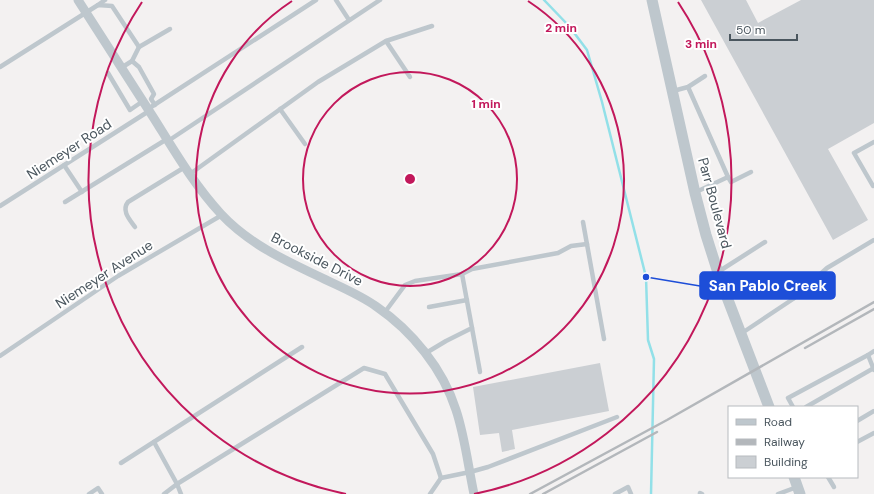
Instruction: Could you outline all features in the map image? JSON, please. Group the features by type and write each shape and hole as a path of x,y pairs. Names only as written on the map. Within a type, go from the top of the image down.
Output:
{"street":[{"name":"Brookside Drive","path":"78,0 149,107 187,170 222,215 271,254 356,294 385,312 397,321 426,353 448,389 456,408 474,494"},
{"name":"Parr Boulevard","path":"652,0 694,193 718,272 769,406"}],"lane":[{"path":"0,67 105,0"},
{"path":"130,110 149,107 316,0"},
{"path":"336,0 350,20"},
{"path":"65,202 168,140 380,0"},
{"path":"98,5 112,6 139,47"},
{"path":"135,227 126,213 126,205 128,202 187,170 280,109 318,82 386,42 432,26"},
{"path":"122,68 132,61 139,47 170,29"},
{"path":"386,42 410,77"},
{"path":"132,61 139,67 154,94 149,107"},
{"path":"108,73 130,110 137,118"},
{"path":"673,91 688,87 705,76"},
{"path":"688,87 731,182 751,172"},
{"name":"Niemeyer Road","path":"0,206 137,118 149,107"},
{"path":"280,109 305,144"},
{"path":"874,142 854,153 873,186 874,193"},
{"path":"64,165 82,192"},
{"path":"694,193 728,177"},
{"name":"Niemeyer Avenue","path":"0,356 118,276 222,215"},
{"path":"583,222 604,339"},
{"path":"741,333 793,299 827,268 874,240"},
{"path":"718,272 765,242"},
{"path":"385,312 405,285 415,281 462,274 472,269 558,253 570,246 587,244"},
{"path":"462,274 480,372"},
{"path":"429,307 467,300"},
{"path":"426,353 472,328"},
{"path":"121,463 302,347"},
{"path":"792,406 788,398 874,351"},
{"path":"808,406 874,369 868,355"},
{"path":"164,494 177,484 364,368 385,374 433,454 441,478"},
{"path":"858,420 874,412"},
{"path":"430,494 441,478 488,467 617,417"},
{"path":"858,441 874,433"},
{"path":"154,442 181,494"},
{"path":"829,478 834,487"},
{"path":"778,494 797,483"},
{"path":"616,494 628,487 631,494"},
{"path":"89,494 98,488 102,494"}],"building":[{"path":"701,0 746,0 758,23 801,0 874,0 874,123 828,149 868,220 833,240"},
{"path":"600,363 609,411 512,430 515,449 502,452 499,433 480,435 473,387"}],"waterway":[{"path":"544,0 569,26 587,50 602,102 646,277 648,340 654,359 651,494"}],"railway":[{"path":"530,494 667,420 874,302"},
{"path":"805,348 874,309"},
{"path":"543,494 657,432"}],"place":[{"name":"San Pablo Creek","path":"646,277"}]}
